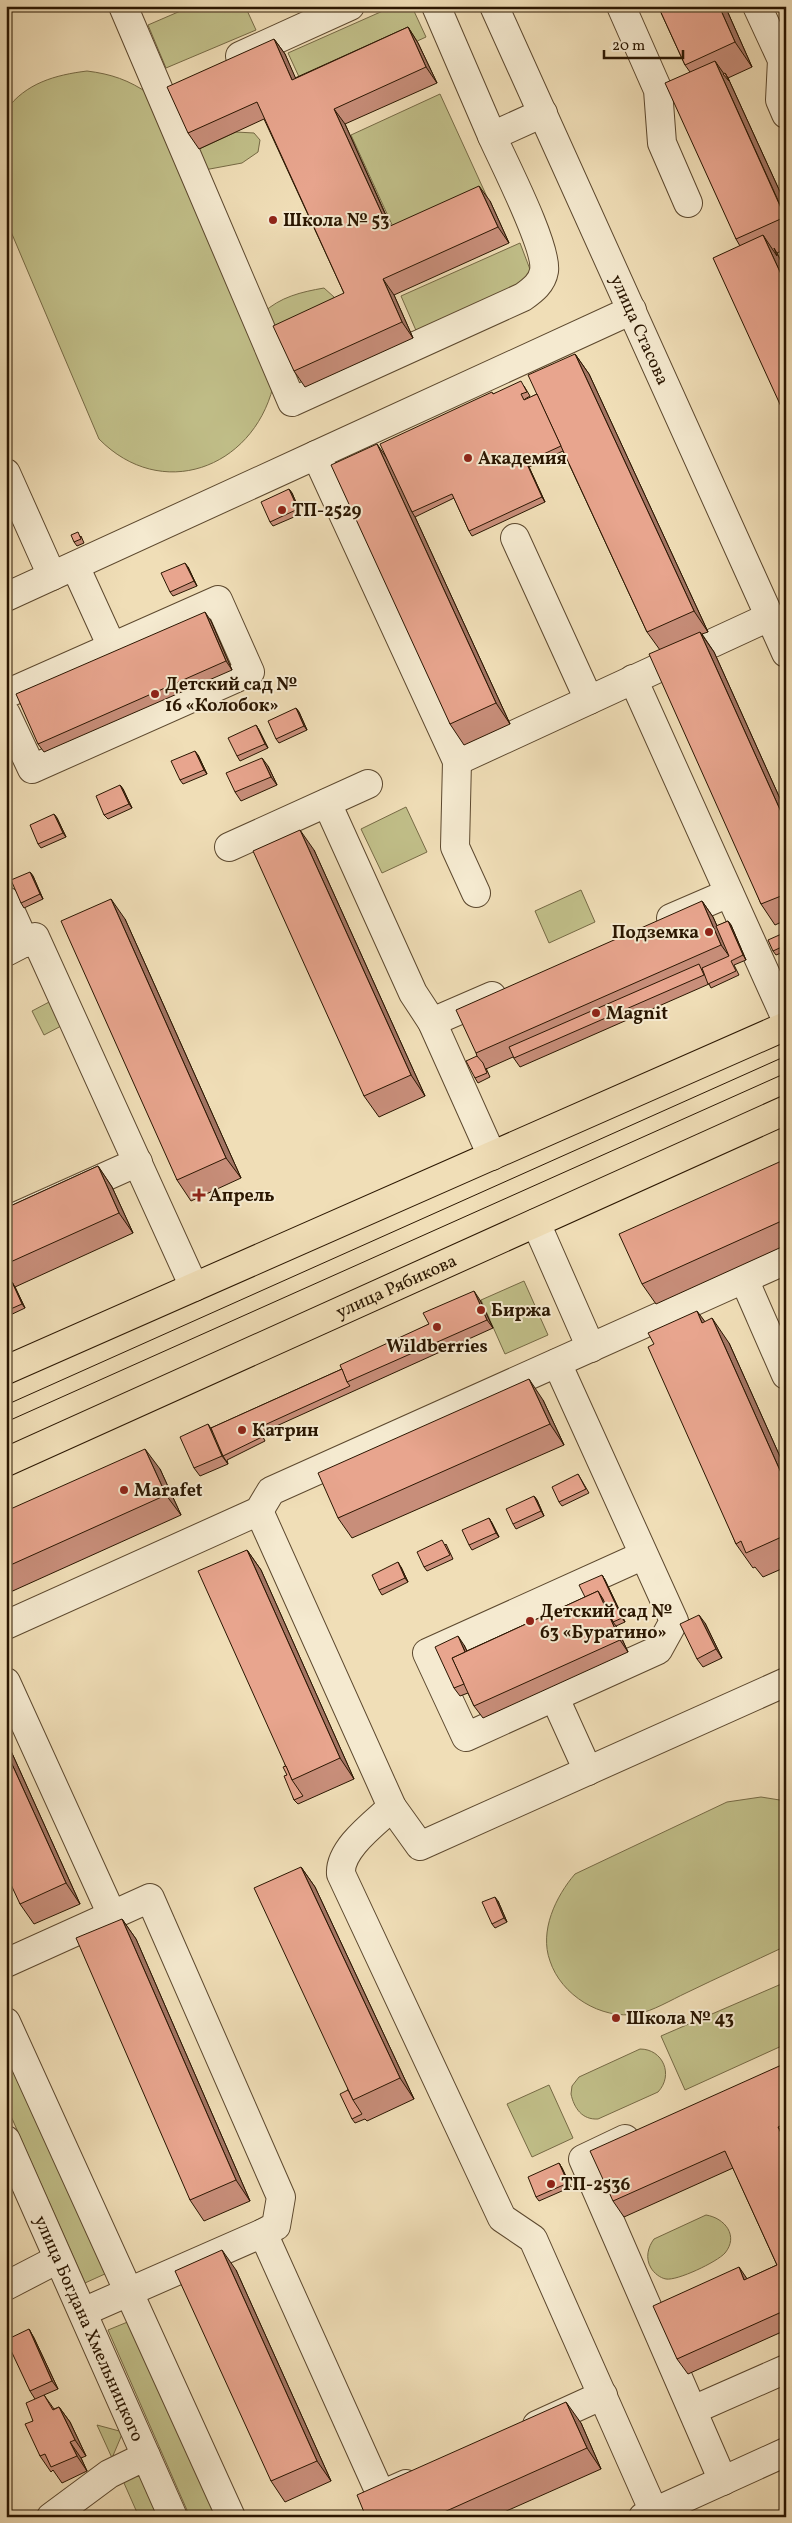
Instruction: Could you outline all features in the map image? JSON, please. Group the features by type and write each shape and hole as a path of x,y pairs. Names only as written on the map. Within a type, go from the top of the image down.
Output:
{"main road":[{"path":"6,1370 786,1026"},
{"name":"улица Рябикова","path":"6,1462 786,1110"}],"street":[{"path":"123,6 292,402 523,296 534,289 544,271 543,249 436,6"},
{"path":"214,68 350,6"},
{"name":"улица Стасова","path":"494,6 786,654"},
{"path":"621,6 658,90 662,143 688,203"},
{"path":"758,6 782,60 780,100 786,114"},
{"path":"159,92 186,80"},
{"path":"492,136 542,113"},
{"path":"6,597 632,310"},
{"path":"316,455 457,761 455,847 476,893"},
{"path":"6,472 64,571 112,647"},
{"path":"516,538 589,700"},
{"path":"6,694 218,600 250,672 32,769 6,714"},
{"path":"457,761 769,617"},
{"path":"633,679 786,1019"},
{"path":"229,847 368,784"},
{"path":"327,803 413,993 432,1022 492,1156"},
{"path":"648,928 729,893"},
{"path":"6,901 16,948 36,937 194,1287"},
{"path":"432,1022 513,987"},
{"path":"6,1221 138,1162"},
{"path":"536,1223 592,1348"},
{"path":"6,1625 259,1511 271,1490 786,1260"},
{"path":"744,1279 786,1375"},
{"path":"557,1363 674,1621 658,1650 466,1737 427,1653 644,1555"},
{"path":"259,1511 392,1807 420,1846 786,1682"},
{"path":"6,1682 112,1915"},
{"path":"554,1696 588,1771"},
{"path":"392,1807 348,1850 341,1863 341,1874 502,2218 533,2239 603,2395 648,2514 786,2452"},
{"path":"6,1963 150,1898 281,2197 276,2226 83,2312"},
{"path":"6,2022 231,2517"},
{"path":"646,2130 583,2159 723,2480"},
{"name":"улица Богдана Хмельницкого","path":"6,2140 173,2517"},
{"path":"263,2233 381,2495 426,2475"},
{"path":"6,2286 58,2259"},
{"path":"693,2410 786,2369"},
{"path":"514,2435 603,2395"},
{"path":"51,2517 109,2474 146,2456"}],"shaded area":[{"path":"192,6 245,6 256,30 166,68 148,25"},
{"path":"394,6 410,6 426,37 306,92 288,53"},
{"path":"87,71 120,78 149,94 273,387 262,415 246,439 225,456 201,467 176,472 149,469 123,458 99,439 6,220 6,110 23,93 42,82 64,75"},
{"path":"440,94 488,199 399,240 351,135"},
{"path":"236,132 254,133 260,140 258,152 242,163 199,171 195,151"},
{"path":"520,243 531,272 525,284 418,335 401,296"},
{"path":"324,288 334,297 334,306 281,335 263,313 276,303 291,296"},
{"path":"406,807 427,852 382,873 361,829"},
{"path":"581,890 595,922 549,943 535,911"},
{"path":"51,1001 63,1025 44,1035 32,1011"},
{"path":"524,1281 548,1335 505,1354 481,1300"},
{"path":"761,1797 786,1801 786,1946 643,2013 623,2015 597,2009 573,1994 563,1984 555,1973 547,1950 548,1926 556,1903 575,1874 727,1802"},
{"path":"786,1982 786,2044 685,2090 661,2036"},
{"path":"6,2047 107,2273 85,2283 6,2105"},
{"path":"640,2049 655,2053 664,2064 665,2078 658,2092 598,2119 592,2119 583,2115 574,2104 571,2094 572,2086 579,2077"},
{"path":"549,2085 573,2138 532,2157 507,2104"},
{"path":"706,2215 719,2220 728,2229 731,2240 725,2253 706,2266 679,2277 666,2279 657,2275 649,2264 648,2257 650,2246 654,2239"},
{"path":"130,2321 216,2517 190,2517 108,2330"},
{"path":"97,2425 123,2432 112,2458"},
{"path":"120,2474 144,2477 161,2517 139,2517"}],"building":[{"path":"658,6 719,6 735,42 685,65"},
{"path":"408,27 426,67 334,109 388,227 479,186 498,227 383,279 402,322 294,371 273,326 344,293 257,102 188,133 167,87 274,39 292,80"},
{"path":"715,61 785,217 736,239 665,83"},
{"path":"763,235 786,285 786,412 784,413 713,258"},
{"path":"575,354 694,611 647,632 528,375"},
{"name":"Академия","path":"521,381 527,392 521,394 524,400 537,394 561,446 526,462 542,497 469,531 452,494 412,512 380,444 492,392 493,394"},
{"path":"377,444 496,703 450,724 331,465"},
{"name":"ТП-2529","path":"289,489 298,509 270,522 261,502"},
{"path":"78,532 81,539 74,542 71,535"},
{"path":"185,563 194,581 170,592 161,573"},
{"path":"205,612 226,661 38,744 16,694"},
{"path":"700,632 786,823 786,894 761,904 649,654"},
{"path":"296,708 304,726 276,739 268,721"},
{"path":"256,725 265,744 237,756 228,738"},
{"path":"195,751 204,770 180,780 171,761"},
{"path":"262,758 271,777 235,792 226,773"},
{"path":"120,785 129,804 104,815 96,796"},
{"path":"54,814 63,833 38,844 30,825"},
{"path":"300,830 411,1075 364,1096 253,851"},
{"path":"30,872 40,894 21,903 11,880"},
{"path":"111,899 226,1158 177,1180 61,921"},
{"path":"702,901 721,945 476,1053 456,1010"},
{"path":"728,921 743,955 731,961 736,971 708,984 702,968 729,956 716,926"},
{"path":"786,932 786,945 773,951 768,940"},
{"path":"699,964 704,975 514,1058 509,1047"},
{"path":"477,1056 483,1063 487,1073 475,1078 466,1061"},
{"path":"786,1159 786,1219 642,1284 619,1234"},
{"path":"98,1166 119,1213 6,1264 6,1208"},
{"path":"12,1282 22,1304 6,1311 6,1285"},
{"path":"474,1291 487,1320 347,1382 340,1365 429,1324 423,1313"},
{"path":"697,1311 702,1323 712,1318 786,1484 786,1535 746,1553 741,1541 736,1544 648,1347 654,1344 648,1333"},
{"path":"342,1369 350,1386 258,1428 262,1437 223,1456 211,1428"},
{"path":"529,1379 550,1424 338,1518 318,1473"},
{"path":"208,1424 222,1456 194,1468 180,1437"},
{"path":"145,1449 166,1495 6,1567 6,1511"},
{"path":"578,1474 586,1489 559,1502 552,1487"},
{"path":"534,1496 541,1511 513,1524 506,1509"},
{"path":"489,1518 496,1533 469,1545 462,1530"},
{"path":"442,1540 450,1555 424,1567 417,1552"},
{"path":"247,1550 340,1758 292,1780 198,1571"},
{"path":"398,1562 405,1578 379,1590 372,1575"},
{"path":"602,1575 622,1618 613,1622 598,1591 585,1597 579,1585"},
{"path":"598,1591 620,1640 474,1706 452,1658"},
{"path":"699,1615 716,1649 697,1659 680,1624"},
{"path":"458,1636 465,1652 452,1658 464,1684 454,1688 435,1647"},
{"path":"6,1751 66,1883 20,1904 6,1874"},
{"path":"286,1766 292,1780 303,1796 294,1800 284,1776 287,1775 283,1767"},
{"path":"301,1867 400,2078 353,2100 254,1888"},
{"path":"495,1897 504,1918 492,1924 482,1902"},
{"path":"122,1919 236,2180 190,2200 76,1938"},
{"path":"786,2063 786,2123 778,2127 786,2143 786,2310 677,2359 653,2306 739,2267 744,2280 777,2265 725,2151 613,2201 590,2151"},
{"path":"348,2090 362,2114 352,2119 340,2094"},
{"name":"ТП-2536","path":"559,2163 568,2183 536,2197 528,2177"},
{"path":"222,2250 317,2461 271,2481 175,2271"},
{"path":"29,2329 52,2381 30,2391 6,2340"},
{"path":"44,2395 53,2410 59,2407 75,2440 70,2442 77,2456 51,2467 45,2454 40,2456 25,2424 33,2421 26,2403"},
{"path":"566,2402 587,2448 433,2517 366,2517 357,2495"}],"tram line":[{"path":"6,1405 786,1056"},
{"path":"6,1422 786,1073"}],"place":[{"name":"Школа № 53","path":"273,220"},
{"name":"Академия","path":"468,458"},
{"name":"ТП-2529","path":"282,510"},
{"name":"Детский сад № 16 «Колобок»","path":"155,694"},
{"name":"Подземка","path":"709,932"},
{"name":"Magnit","path":"596,1013"},
{"name":"Апрель","path":"199,1195"},
{"name":"Биржа","path":"481,1310"},
{"name":"Wildberries","path":"437,1327"},
{"name":"Катрин","path":"242,1430"},
{"name":"Marafet","path":"124,1490"},
{"name":"Детский сад № 63 «Буратино»","path":"530,1621"},
{"name":"Школа № 43","path":"616,2018"},
{"name":"ТП-2536","path":"551,2184"}]}
